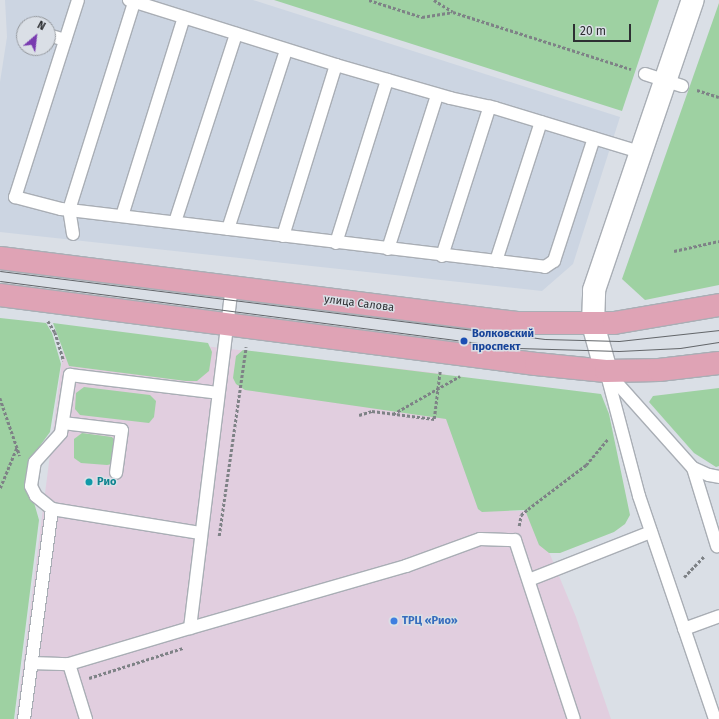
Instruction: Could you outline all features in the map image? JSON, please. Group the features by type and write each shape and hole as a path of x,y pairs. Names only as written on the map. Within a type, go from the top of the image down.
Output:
{"main road":[{"name":"улица Салова","path":"0,258 518,323 593,324 653,318 719,305"},
{"path":"0,295 228,325 606,371 659,370 719,363"}],"street":[{"path":"606,371 593,324 594,290 664,80 693,0"}],"lane":[{"path":"78,0 15,197 70,210 442,256 545,267 554,260 594,138"},
{"path":"73,234 70,210 131,1 336,65 438,95 490,106 640,152"},
{"path":"122,216 184,17"},
{"path":"175,222 236,34"},
{"path":"56,37 65,40"},
{"path":"228,229 286,50"},
{"path":"283,236 336,65"},
{"path":"336,243 387,80"},
{"path":"388,249 438,95"},
{"path":"442,256 490,106"},
{"path":"496,261 541,122"},
{"path":"190,628 200,533 232,288"},
{"path":"606,371 651,532 715,719"},
{"path":"606,371 693,468 709,476 719,477"},
{"path":"200,533 52,509 36,496 31,486 35,462 61,433 70,375 218,393"},
{"path":"63,423 122,430 116,474"},
{"path":"693,468 717,546"},
{"path":"24,719 52,509"},
{"path":"529,580 651,532"},
{"path":"31,662 69,664 406,566 480,539 516,540 574,719"},
{"path":"684,629 719,616"},
{"path":"69,664 86,719"}],"path":[{"path":"369,0 422,17 453,12"},
{"path":"434,0 453,12 719,97"},
{"path":"674,251 719,240"},
{"path":"46,318 55,332 70,375"},
{"path":"218,543 246,344"},
{"path":"359,415 372,411 434,419 440,369"},
{"path":"392,414 466,372"},
{"path":"0,398 17,447 32,481"},
{"path":"516,540 521,516 586,465 621,423"},
{"path":"0,488 17,447"},
{"path":"674,599 686,573 717,546"}],"shaded area":[{"path":"5,0 253,0 620,117 573,264 542,291 0,232 0,82 7,37"},
{"path":"66,330 445,374 487,511 532,511 576,617 611,719 16,719"}],"green space":[{"path":"274,0 659,0 622,111"},
{"path":"719,3 719,285 645,300 622,279"},
{"path":"0,318 46,323 52,333 61,364 50,432 31,458 33,499 39,520 14,719 0,719"},
{"path":"53,323 208,343 212,352 209,371 197,381 186,381 69,366"},
{"path":"243,350 601,394 609,414 630,515 625,524 614,532 560,553 549,553 539,545 525,510 482,512 478,509 446,419 245,390 236,384 233,378 236,356"},
{"path":"84,387 150,395 156,401 154,417 149,423 80,415 75,409 76,393"},
{"path":"719,388 719,466 716,467 694,453 649,402 653,396"},
{"path":"82,433 112,437 115,441 112,464 81,463 74,458 74,439"}],"tram line":[{"path":"0,271 545,339 619,341 719,330"},
{"path":"0,281 518,348 619,351 680,348 719,342"}],"place":[{"name":"Волковский проспект","path":"464,341"},
{"name":"Рио","path":"89,482"},
{"name":"ТРЦ «Рио»","path":"394,621"}]}
